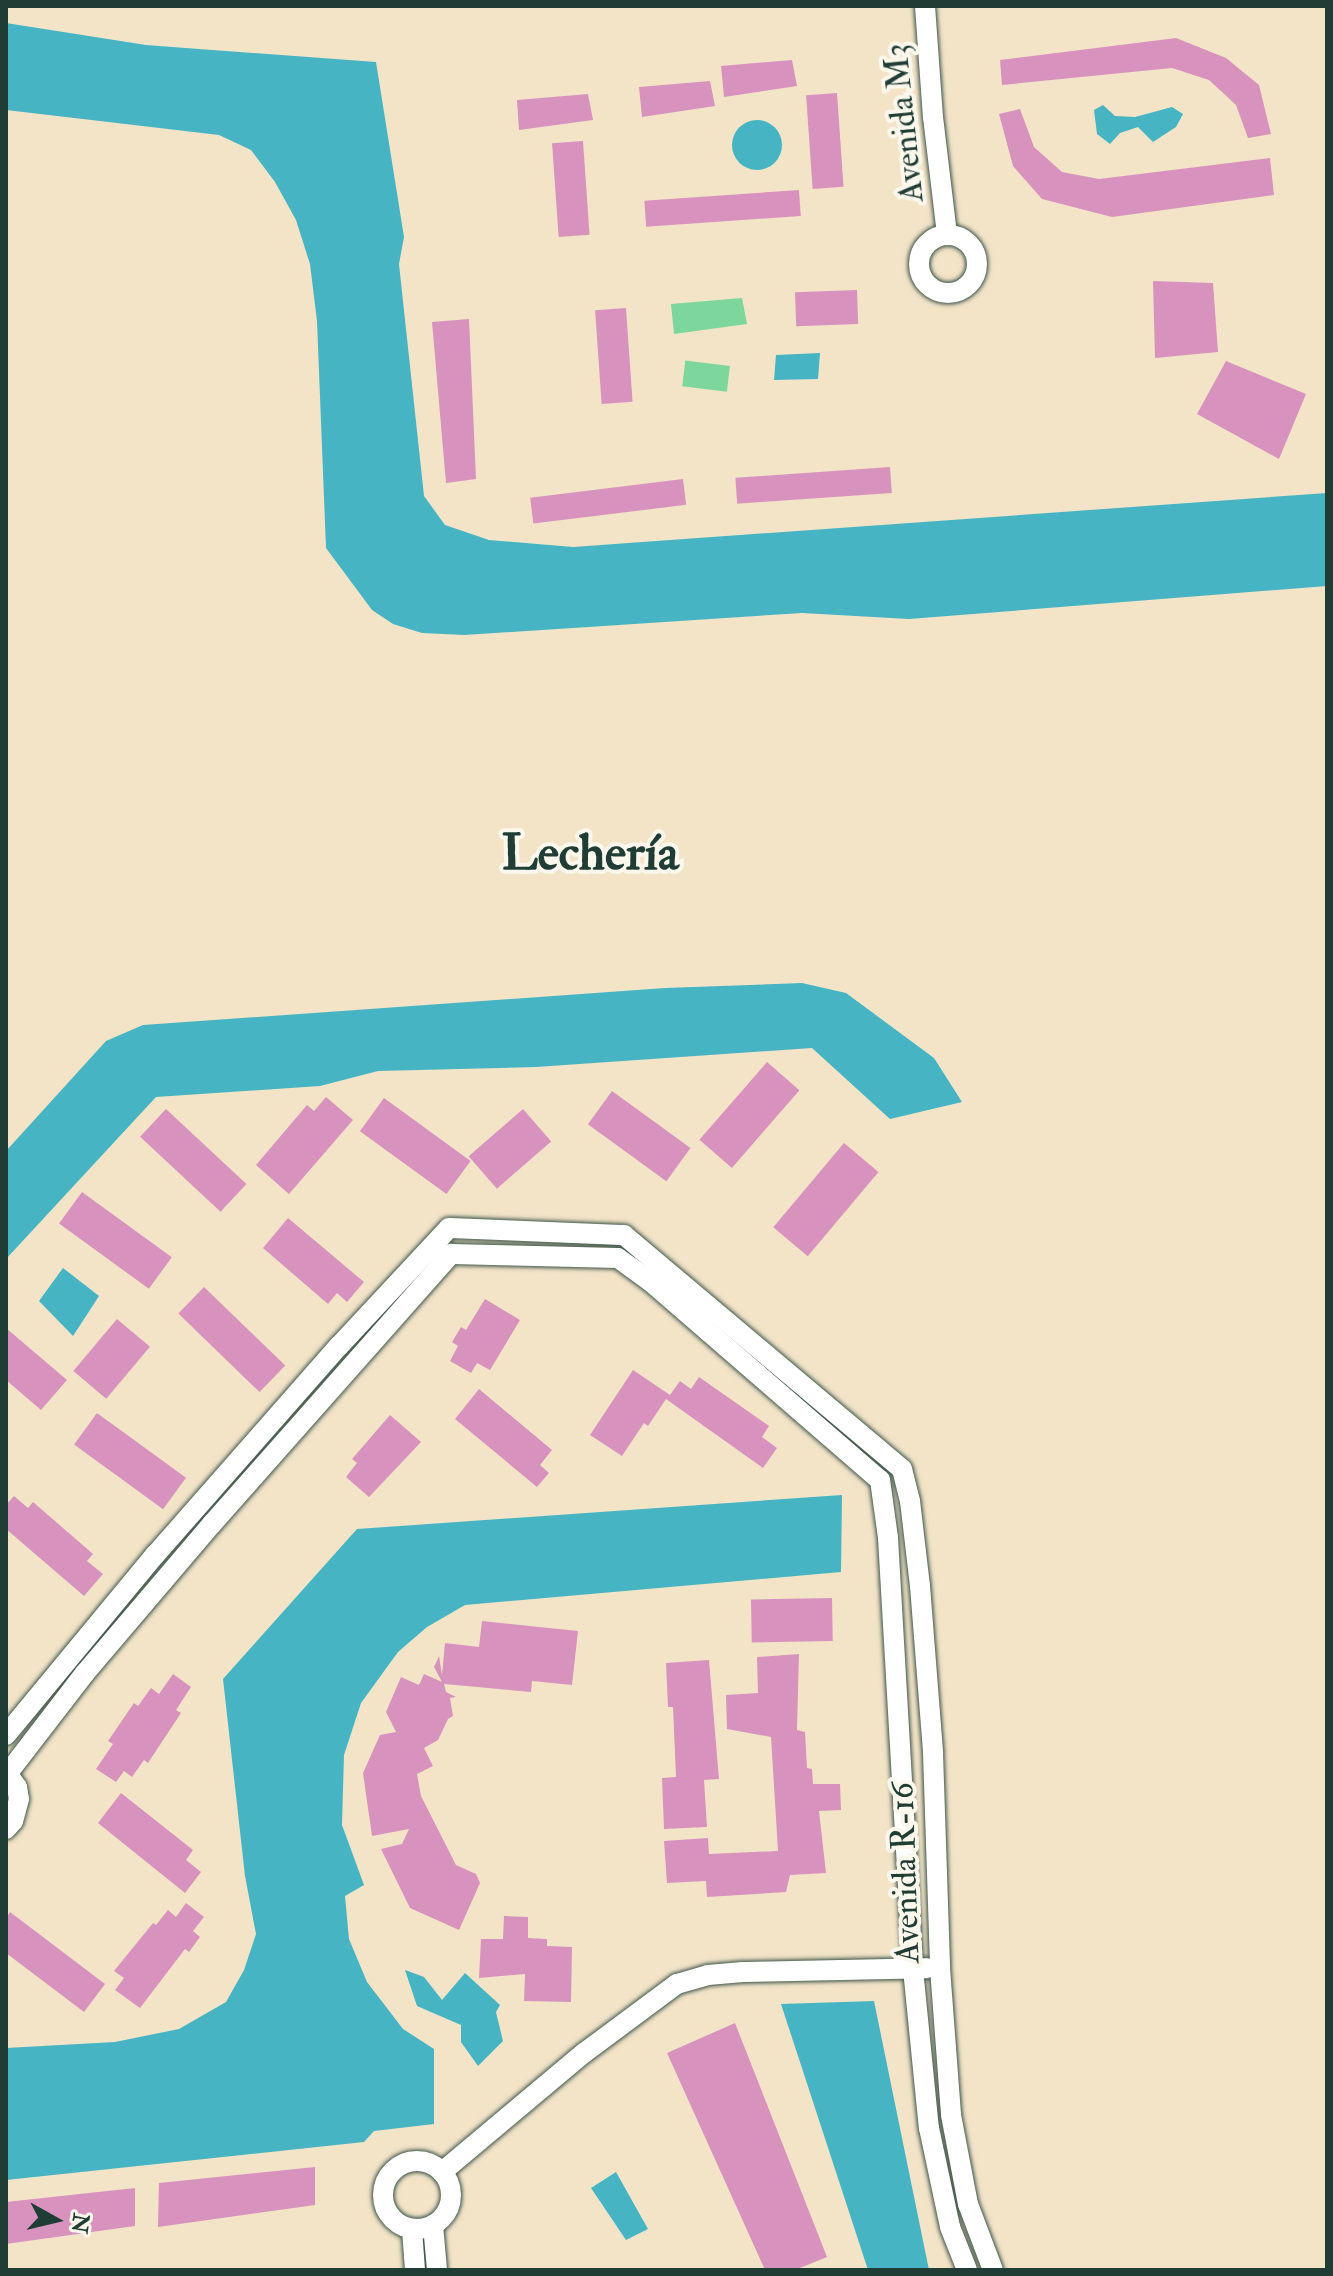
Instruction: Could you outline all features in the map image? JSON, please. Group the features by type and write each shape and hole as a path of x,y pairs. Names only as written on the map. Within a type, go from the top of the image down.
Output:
{"street":[{"name":"Avenida M3","path":"925,6 933,117 947,235"},
{"path":"6,1735 82,1640 248,1449 449,1228 624,1235 902,1469 880,1480 650,1281 618,1258 451,1254 265,1463 85,1673 7,1772 19,1799 13,1821 6,1829"},
{"path":"248,1449 265,1463"},
{"name":"Avenida R-16","path":"902,1469 914,1530 933,1753 940,1968 953,2129 968,2204 993,2270"},
{"name":"Avenida R-16","path":"880,1480 888,1538 913,1969 932,2140 950,2227 967,2270"},
{"path":"442,2172 584,2053 677,1984 708,1975 743,1972 940,1968"},
{"path":"415,2270 422,2227 449,2207 448,2183 442,2172 428,2163 412,2162 397,2168 386,2181 386,2209 397,2222 422,2227"},
{"path":"422,2227 437,2270"}],"green space":[{"path":"742,298 747,324 674,334 671,304"},
{"path":"685,361 730,366 727,392 682,386"}],"water":[{"path":"6,23 146,45 376,62 404,237 399,264 424,496 445,525 489,540 573,547 1327,493 1327,586 909,619 802,613 464,635 422,633 393,624 372,610 326,548 317,321 310,264 296,220 275,182 251,150 219,135 6,110"},
{"path":"1103,105 1115,116 1135,117 1172,107 1183,114 1176,127 1153,142 1138,127 1120,133 1110,144 1097,134 1094,110"},
{"path":"757,120 775,127 782,145 775,163 757,170 739,163 732,145 739,127"},
{"path":"820,353 818,379 774,380 776,355"},
{"path":"802,983 846,993 934,1058 962,1102 890,1119 812,1048 536,1067 378,1071 320,1086 156,1097 6,1259 6,1151 106,1041 143,1025 665,988"},
{"path":"63,1268 99,1296 73,1336 39,1301"},
{"path":"842,1495 841,1572 465,1605 427,1627 398,1652 361,1703 344,1755 342,1825 364,1885 345,1896 349,1939 367,1982 403,2029 434,2049 434,2124 374,2131 364,2142 6,2180 6,2048 115,2042 179,2029 226,2002 244,1970 256,1934 245,1876 223,1679 357,1529"},
{"path":"405,1970 424,1977 442,2000 465,1973 500,2005 496,2012 503,2041 478,2066 461,2042 461,2025 417,2006"},
{"path":"874,2001 929,2270 868,2270 781,2004"},
{"path":"616,2172 648,2229 626,2240 591,2188"}],"building":[{"path":"1176,38 1226,58 1259,85 1271,134 1248,138 1236,105 1209,80 1172,68 1002,85 1000,60"},
{"path":"792,60 797,86 724,97 721,66"},
{"path":"710,81 715,106 642,117 639,87"},
{"path":"837,93 844,187 813,189 806,95"},
{"path":"588,94 593,120 519,130 517,100"},
{"path":"1020,109 1034,147 1062,172 1099,179 1270,158 1274,195 1112,217 1042,199 1013,166 999,114"},
{"path":"583,141 590,235 559,237 552,143"},
{"path":"799,190 801,216 646,227 644,201"},
{"path":"1153,281 1213,283 1218,352 1155,358"},
{"path":"857,290 858,324 796,326 795,292"},
{"path":"626,308 633,402 602,404 595,310"},
{"path":"469,319 476,479 446,483 432,322"},
{"path":"1226,361 1306,394 1279,459 1197,414"},
{"path":"890,467 892,493 737,504 735,478"},
{"path":"683,479 686,505 533,524 530,498"},
{"path":"767,1062 799,1090 732,1168 699,1140"},
{"path":"612,1091 690,1148 666,1181 588,1124"},
{"path":"326,1097 353,1120 289,1194 256,1165 307,1105 314,1111"},
{"path":"384,1098 471,1161 446,1194 360,1131"},
{"path":"166,1109 246,1184 221,1212 140,1137"},
{"path":"523,1109 551,1141 497,1189 469,1156"},
{"path":"844,1143 878,1172 808,1256 773,1227"},
{"path":"82,1192 172,1257 149,1289 59,1224"},
{"path":"288,1218 364,1282 347,1302 337,1293 328,1304 263,1248"},
{"path":"204,1287 285,1365 260,1392 178,1314"},
{"path":"485,1299 520,1320 490,1370 477,1363 471,1373 450,1361 458,1346 452,1342 461,1327 466,1330"},
{"path":"117,1319 150,1347 106,1399 73,1371"},
{"path":"6,1328 67,1380 41,1410 6,1380"},
{"path":"633,1370 670,1395 680,1381 691,1389 699,1377 769,1426 762,1437 777,1448 763,1468 666,1399 648,1426 644,1423 622,1456 590,1435"},
{"path":"479,1389 552,1450 540,1465 549,1473 537,1487 455,1419"},
{"path":"97,1413 186,1478 163,1509 74,1445"},
{"path":"390,1415 421,1442 369,1497 346,1477 357,1463 352,1459"},
{"path":"14,1496 28,1508 33,1502 93,1554 87,1561 103,1574 84,1596 6,1529 6,1505"},
{"path":"832,1598 833,1641 752,1642 751,1599"},
{"path":"482,1621 578,1631 572,1685 532,1681 531,1692 444,1684 446,1692 456,1697 450,1698 453,1716 448,1719 438,1740 424,1748 433,1766 417,1774 421,1796 456,1865 476,1874 480,1883 459,1930 410,1908 381,1849 402,1844 409,1829 372,1836 363,1773 380,1735 396,1732 386,1712 401,1677 419,1685 424,1674 442,1682 434,1667 439,1656 442,1675 445,1643 479,1647"},
{"path":"799,1654 797,1730 805,1732 807,1768 812,1769 813,1784 840,1784 841,1810 819,1811 826,1873 790,1875 786,1892 707,1897 706,1881 667,1883 664,1841 708,1838 709,1854 778,1851 771,1737 727,1729 726,1695 758,1693 757,1657"},
{"path":"709,1660 719,1779 704,1780 707,1827 664,1829 662,1778 676,1777 673,1707 668,1707 666,1663"},
{"path":"173,1674 191,1687 176,1710 181,1713 148,1763 144,1760 132,1777 124,1771 116,1782 96,1769 113,1744 108,1741 134,1703 138,1706 151,1688 159,1694"},
{"path":"121,1793 193,1850 186,1860 201,1872 185,1893 98,1823"},
{"path":"186,1903 204,1917 193,1931 200,1937 189,1952 185,1949 140,2008 115,1990 124,1978 114,1971 153,1923 156,1925 168,1910 176,1917"},
{"path":"10,1912 105,1984 84,2012 6,1953 6,1918"},
{"path":"504,1916 528,1917 528,1938 547,1939 547,1946 572,1947 571,2002 524,2001 525,1974 479,1978 481,1939 503,1939"},
{"path":"735,2023 827,2257 795,2270 765,2270 667,2053"},
{"path":"315,2167 315,2205 158,2227 159,2183"},
{"path":"135,2188 135,2226 6,2244 6,2202"}],"district":[{"name":"Lechería","path":"590,854"}]}
